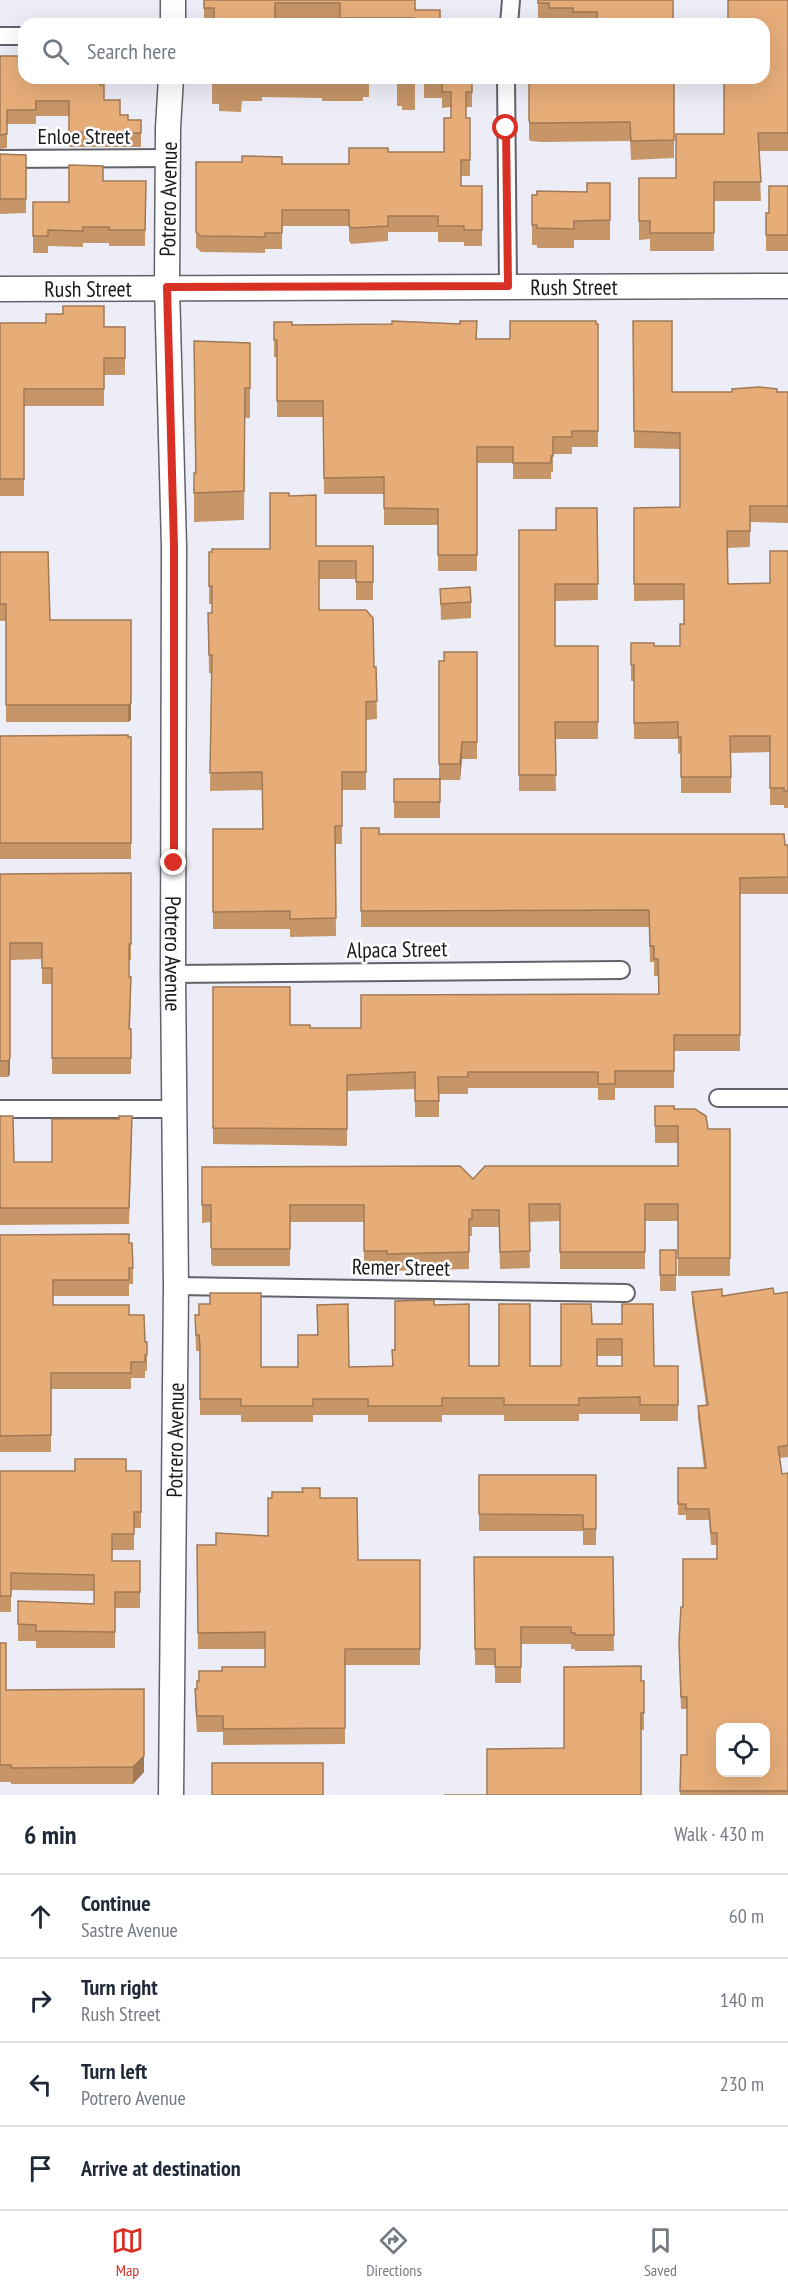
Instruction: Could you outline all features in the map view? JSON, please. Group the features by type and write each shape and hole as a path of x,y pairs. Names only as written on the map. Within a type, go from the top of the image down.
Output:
{"street":[{"path":"173,0 174,18"},
{"path":"509,18 511,0"},
{"path":"0,36 18,36"},
{"name":"Potrero Avenue","path":"171,84 167,287 174,547 173,974 176,1286 171,1795"},
{"path":"506,84 508,286"},
{"name":"Enloe Street","path":"0,159 169,158"},
{"name":"Rush Street","path":"0,289 788,286"},
{"name":"Alpaca Street","path":"173,974 621,970"},
{"path":"718,1098 788,1098"},
{"path":"0,1109 175,1109"},
{"name":"Remer Street","path":"176,1286 626,1293"}],"building":[{"path":"204,0 415,0 415,10 440,10 440,18 340,18 340,3 275,3 275,18 214,18 214,8 204,8"},
{"path":"538,0 673,0 673,18 597,18 597,12 573,12 573,8 549,8 549,3 538,3"},
{"path":"728,0 788,0 788,133 758,133 761,182 714,182 714,233 650,233 650,221 639,221 639,178 676,178 676,134 724,134 724,84 770,84 770,18 728,18"},
{"path":"0,56 18,56 18,84 104,85 104,100 120,100 120,115 128,115 128,120 141,120 141,133 69,132 69,101 36,101 36,110 7,110 7,134 0,135"},
{"path":"442,84 472,84 472,92 466,92 466,118 470,118 470,160 461,160 461,186 482,186 482,230 464,230 464,226 438,226 438,216 388,216 388,226 351,228 349,210 282,210 282,233 265,233 265,237 201,236 196,232 196,162 242,162 242,156 282,157 282,164 349,164 349,148 388,148 388,152 444,152 444,118 451,118 451,92 442,92"},
{"path":"529,84 674,84 674,140 631,141 630,122 530,123"},
{"path":"0,154 26,155 26,199 0,199"},
{"path":"69,165 103,166 103,181 146,181 145,230 83,227 83,231 48,230 48,236 33,236 33,202 69,202"},
{"path":"587,183 610,183 610,220 574,221 574,229 537,228 537,225 532,225 532,195 537,195 537,191 587,192"},
{"path":"769,186 788,186 788,235 766,235"},
{"path":"63,306 104,306 104,327 125,327 125,358 104,358 104,389 24,389 24,479 0,479 0,323 46,323 46,314 63,314"},
{"path":"392,321 460,324 460,321 477,321 476,339 510,339 510,321 596,321 598,324 598,431 572,431 572,437 553,437 551,463 513,463 513,447 477,447 477,555 438,555 438,509 384,508 384,477 324,478 323,401 277,401 277,340 274,340 274,322 292,322 292,325 392,324"},
{"path":"633,321 672,321 672,392 732,392 732,389 759,387 777,389 777,392 788,392 788,506 750,506 750,531 727,531 728,584 770,583 770,551 788,551 788,791 784,791 784,788 770,788 770,736 730,736 731,777 681,777 681,737 678,737 678,722 634,723 634,665 631,665 631,643 680,646 680,624 684,624 684,584 634,584 634,508 680,507 680,433 634,431"},
{"path":"194,341 250,343 250,388 245,388 244,491 194,493 194,473 196,473"},
{"path":"270,493 289,493 289,496 316,495 316,546 373,546 373,582 356,582 356,561 319,561 319,610 366,610 373,618 374,667 376,667 377,701 366,702 366,772 342,772 342,826 335,826 336,918 290,919 290,911 213,912 213,829 263,829 262,772 210,773 212,655 209,655 208,613 212,613 212,586 209,586 209,552 212,552 212,549 270,549"},
{"path":"556,508 597,508 598,584 555,584 555,646 598,646 598,722 555,722 556,775 519,775 519,530 556,530"},
{"path":"0,552 48,552 50,620 131,620 131,703 128,705 6,705 6,604 0,604"},
{"path":"470,587 471,602 441,604 440,589"},
{"path":"444,652 477,652 477,742 462,742 460,764 439,764 439,661 444,661"},
{"path":"128,735 131,737 131,843 0,843 0,736"},
{"path":"394,779 440,779 440,802 394,802"},
{"path":"361,828 379,828 379,834 784,834 785,845 788,845 788,877 740,878 740,1035 674,1035 674,1071 615,1071 615,1084 598,1084 598,1072 468,1072 468,1077 438,1077 439,1101 415,1101 415,1072 347,1075 347,1129 213,1128 213,987 290,987 290,1025 310,1025 310,1028 361,1028 361,995 659,994 658,959 654,959 654,946 650,946 649,910 361,911"},
{"path":"131,873 129,1029 131,1029 131,1058 52,1058 52,968 42,968 42,943 10,943 10,1058 8,1061 0,1061 0,874"},
{"path":"655,1106 695,1109 706,1116 708,1129 730,1129 730,1258 678,1258 678,1204 645,1204 645,1252 560,1252 560,1204 529,1204 530,1251 500,1252 499,1210 472,1210 472,1219 469,1219 469,1252 387,1254 387,1251 364,1251 364,1205 290,1205 290,1249 213,1249 211,1247 211,1205 202,1205 202,1167 460,1166 473,1179 485,1166 678,1166 678,1126 655,1126"},
{"path":"0,1116 13,1116 14,1162 52,1162 52,1119 119,1119 119,1116 132,1116 129,1208 0,1208"},
{"path":"129,1234 129,1243 132,1243 133,1268 129,1268 129,1280 53,1280 53,1305 129,1305 129,1315 144,1315 145,1342 147,1342 145,1362 131,1362 131,1373 51,1373 51,1435 0,1436 0,1235"},
{"path":"660,1250 676,1250 676,1275 660,1275"},
{"path":"773,1288 774,1294 788,1292 788,1445 778,1447 782,1474 788,1473 788,1791 680,1791 681,1755 687,1755 687,1697 681,1697 679,1642 681,1607 683,1607 683,1559 717,1559 717,1533 711,1533 709,1509 686,1509 686,1504 678,1504 678,1468 706,1468 698,1406 708,1405 692,1292 722,1289 722,1296"},
{"path":"210,1293 261,1293 261,1367 298,1367 298,1335 318,1335 317,1305 348,1304 349,1367 393,1366 395,1301 434,1300 434,1305 469,1304 469,1366 499,1366 499,1304 530,1304 530,1366 561,1366 561,1304 591,1304 592,1324 622,1324 622,1304 653,1304 654,1366 678,1366 678,1405 640,1405 640,1397 579,1398 579,1405 504,1405 504,1398 442,1398 442,1406 368,1406 368,1399 313,1399 313,1406 241,1406 241,1399 200,1399 200,1346 199,1335 196,1335 195,1315 199,1315 199,1304 210,1304","holes":["597,1339 622,1339 622,1366 597,1366"]},
{"path":"75,1459 126,1459 126,1471 141,1471 141,1512 134,1512 134,1534 112,1534 112,1561 140,1561 140,1592 115,1592 115,1632 36,1631 36,1625 18,1624 18,1601 94,1604 94,1575 11,1573 11,1596 0,1596 0,1471 75,1471"},
{"path":"479,1475 596,1475 596,1529 583,1529 583,1515 479,1514"},
{"path":"302,1488 320,1488 320,1498 357,1498 358,1560 420,1560 420,1649 345,1649 345,1728 223,1729 223,1716 197,1716 195,1689 199,1681 199,1671 222,1671 222,1667 265,1667 265,1632 198,1633 197,1545 216,1545 216,1533 268,1536 268,1498 272,1498 272,1492 303,1492"},
{"path":"474,1557 613,1557 614,1635 575,1635 571,1633 571,1627 521,1627 521,1667 495,1667 495,1649 475,1649"},
{"path":"0,1643 6,1643 6,1690 144,1689 144,1756 133,1767 11,1768 11,1765 0,1765"},
{"path":"641,1666 641,1681 644,1681 644,1713 641,1713 641,1795 487,1795 487,1749 564,1748 564,1667"},
{"path":"212,1763 323,1763 323,1795 212,1795"}],"route":[{"path":"174,863 174,547 167,287 508,286 506,128"}]}
